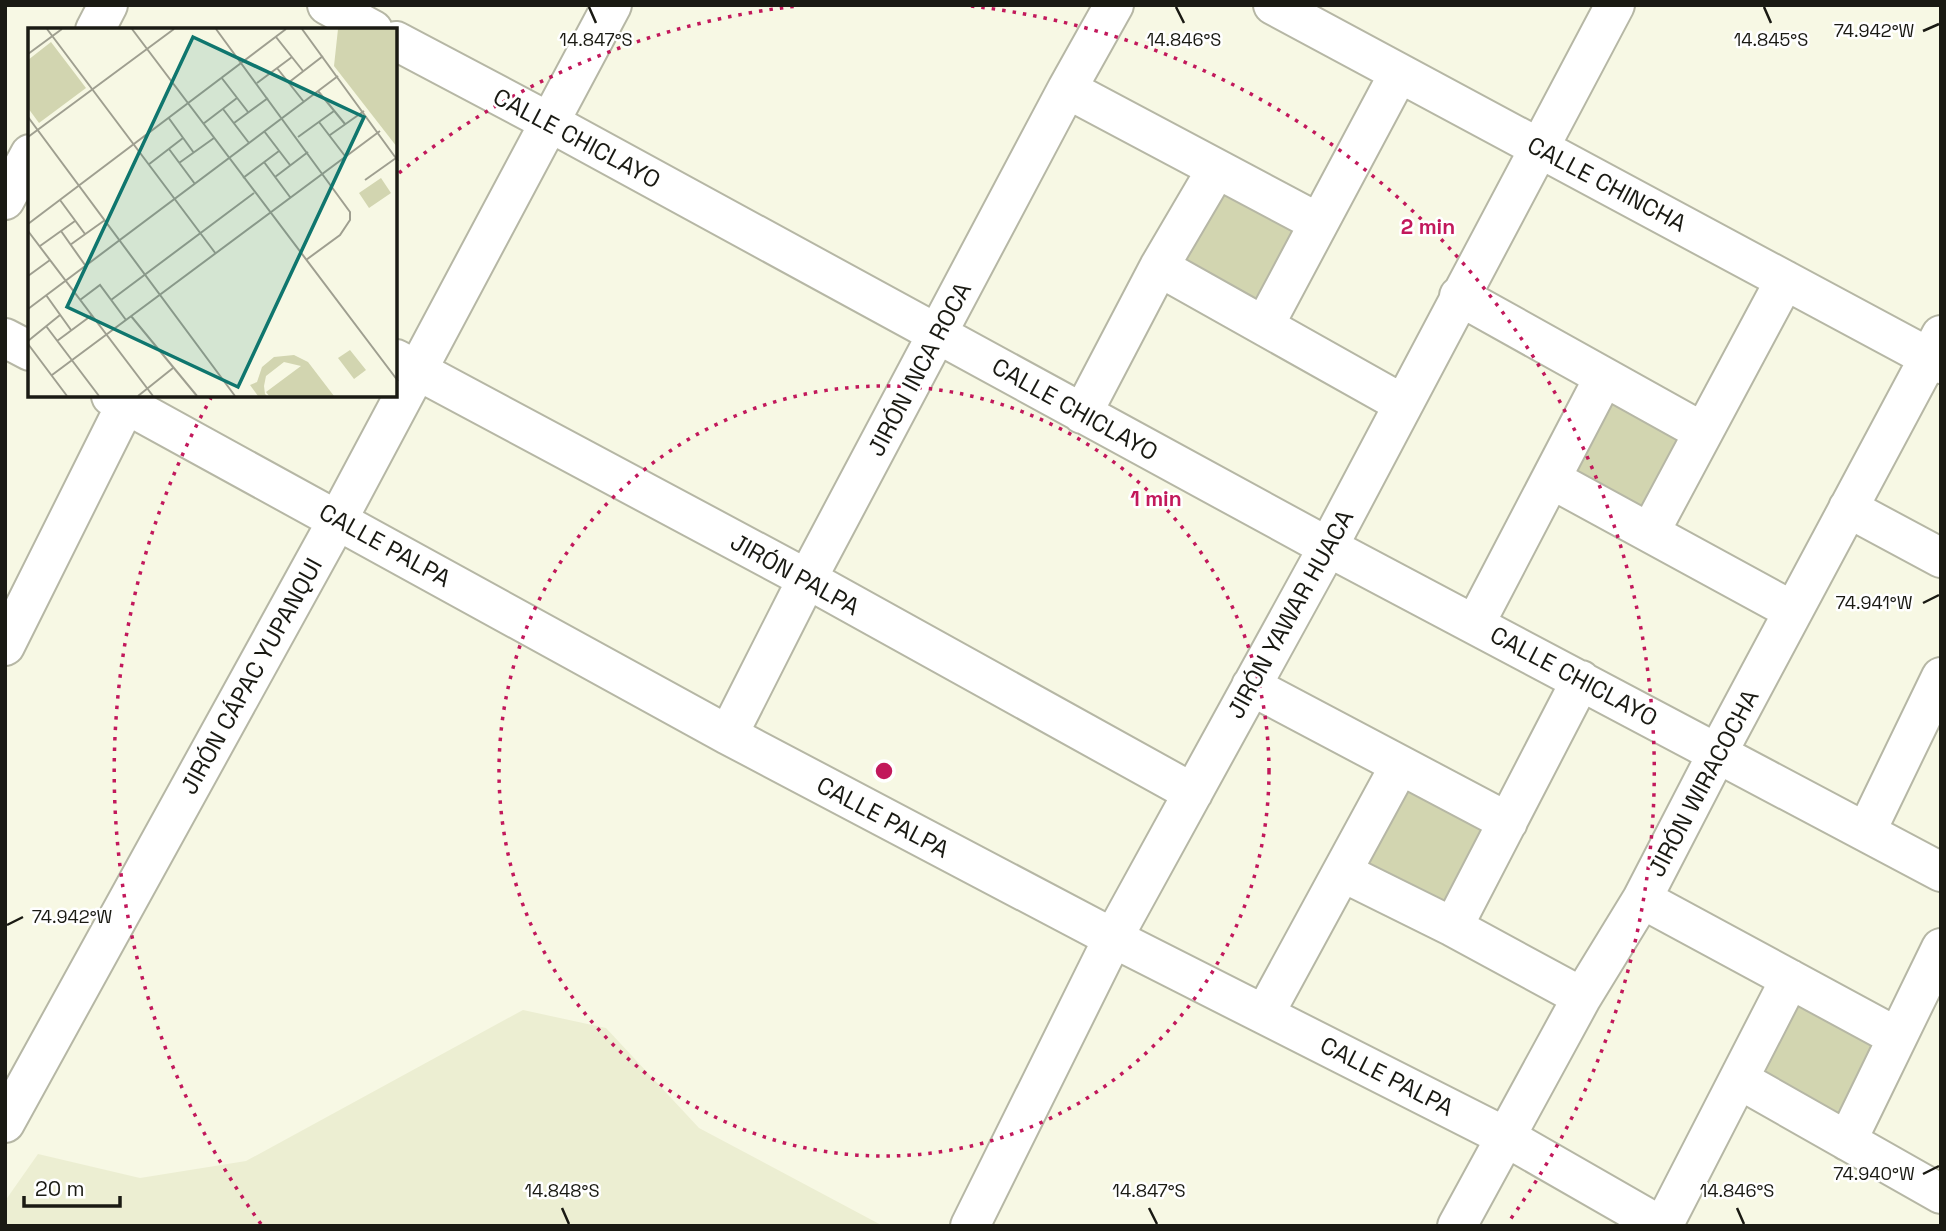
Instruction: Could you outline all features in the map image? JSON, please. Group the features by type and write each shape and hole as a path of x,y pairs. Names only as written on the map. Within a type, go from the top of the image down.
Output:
{"street":[{"path":"96,28 108,5"},
{"path":"327,5 369,28"},
{"name":"JIRÓN CÁPAC YUPANQUI","path":"397,385 406,364 549,122 612,5"},
{"name":"JIRÓN INCA ROCA","path":"728,735 807,579 1114,5"},
{"name":"CALLE CHINCHA","path":"1273,5 1785,280 1937,352"},
{"name":"JIRÓN YAWAR HUACA","path":"970,1226 1113,938 1328,547 1615,5"},
{"name":"CALLE CHICLAYO","path":"397,42 1328,547 1941,872"},
{"path":"1264,326 1399,73"},
{"path":"1067,89 1319,223"},
{"path":"5,200 19,159"},
{"path":"1082,414 1159,267 1216,170"},
{"path":"1159,267 1403,404"},
{"path":"1650,532 1785,280"},
{"path":"1460,296 1703,432"},
{"path":"5,338 28,350"},
{"name":"JIRÓN WIRACOCHA","path":"1457,1226 1581,997 1642,899 1848,508 1937,352"},
{"name":"JIRÓN PALPA","path":"406,364 807,579 1193,793"},
{"path":"1475,624 1604,377"},
{"name":"JIRÓN CÁPAC YUPANQUI","path":"5,1123 338,519 392,397"},
{"path":"5,646 119,400"},
{"name":"CALLE PALPA","path":"119,400 728,735 1113,938 1504,1136 1662,1226"},
{"path":"1551,479 1793,611"},
{"path":"1848,508 1941,558"},
{"path":"1453,927 1581,680"},
{"path":"1866,831 1939,685"},
{"path":"1251,686 1508,822"},
{"path":"1265,1013 1400,765"},
{"path":"1342,872 1453,927 1581,997"},
{"path":"1642,899 1897,1037"},
{"path":"1847,1141 1941,948"},
{"path":"1662,1226 1790,979"},
{"path":"1740,1080 1941,1194"}],"shaded area":[{"path":"1219,189 1294,229 1255,302 1180,263"},
{"path":"1606,392 1690,437 1645,517 1566,470"},
{"path":"1401,783 1484,829 1440,908 1359,864"},
{"path":"1795,998 1879,1044 1843,1120 1756,1075"},
{"path":"523,1010 606,1028 699,1128 883,1226 5,1226 5,1201 38,1154 140,1178 246,1161"}]}
